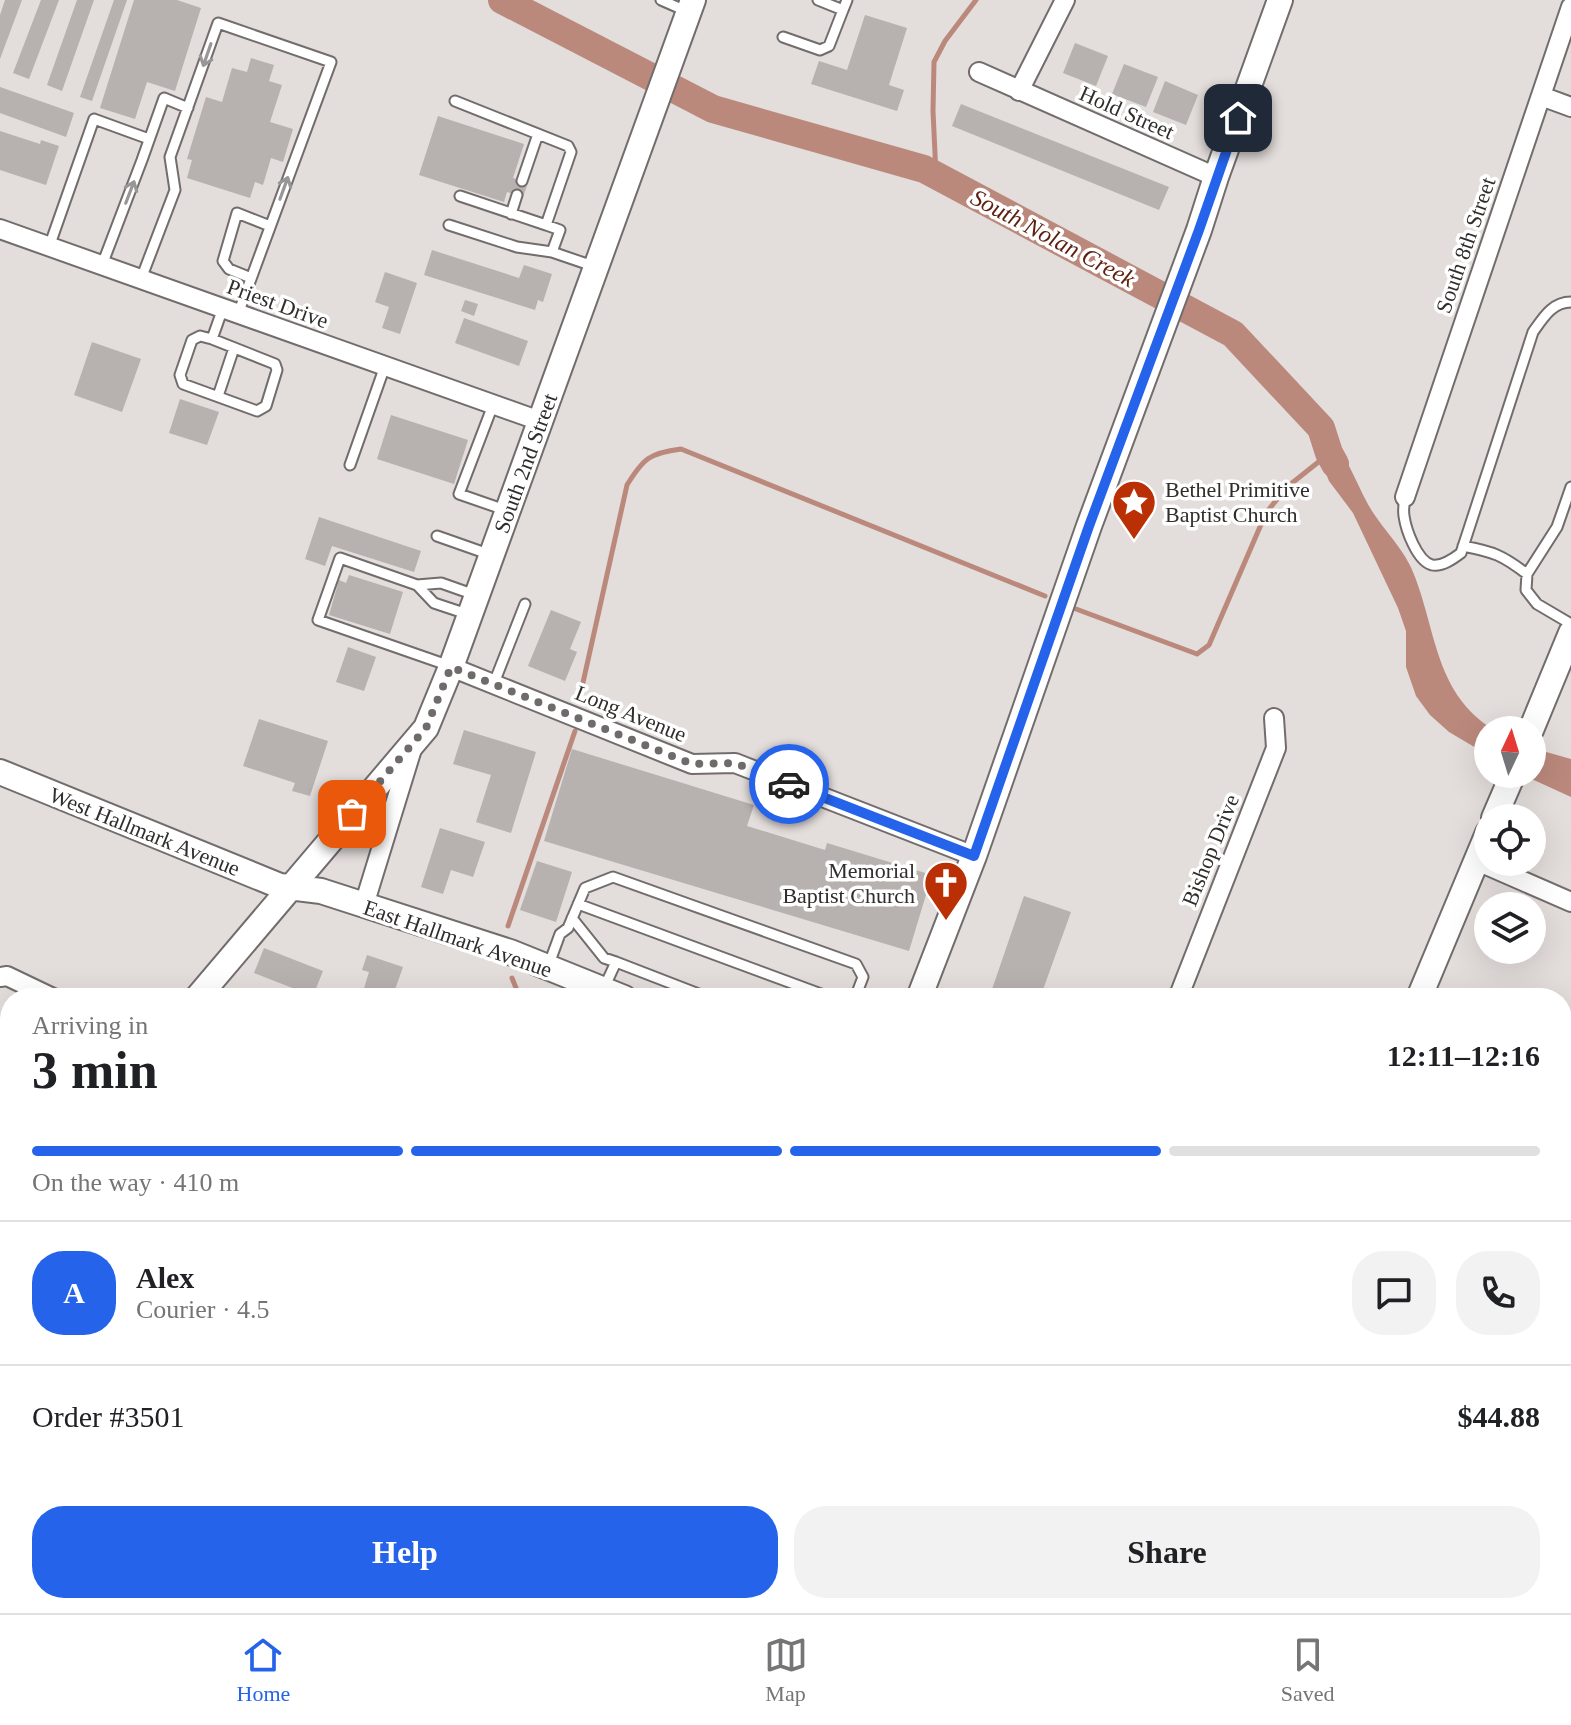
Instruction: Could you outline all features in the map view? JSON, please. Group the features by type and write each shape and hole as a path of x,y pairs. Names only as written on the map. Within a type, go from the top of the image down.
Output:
{"street":[{"path":"1019,91 1065,0"},
{"path":"923,988 974,856 1084,540 1280,0"},
{"name":"South 2nd Street","path":"205,988 426,728 451,667 691,6"},
{"name":"South 8th Street","path":"1405,497 1571,7"},
{"name":"Hold Street","path":"979,72 1216,177"},
{"path":"1541,96 1571,107"},
{"name":"Priest Drive","path":"0,229 540,421"},
{"path":"1537,716 1571,633"},
{"name":"Long Avenue","path":"451,667 692,764 735,763 974,856"},
{"name":"Bishop Drive","path":"1182,988 1276,748 1274,718"},
{"path":"364,905 414,742"},
{"name":"West Hallmark Avenue","path":"0,772 280,886 290,887"},
{"path":"1423,988 1474,868"},
{"path":"1511,876 1571,902"},
{"name":"East Hallmark Avenue","path":"290,887 321,891 510,952 593,988"},
{"path":"0,977 7,976 32,988"}],"lane":[{"path":"661,0 691,6"},
{"path":"783,37 820,50 829,46 845,5 818,0"},
{"path":"141,279 175,190 170,157 218,23 331,62 251,278 212,339"},
{"path":"102,265 164,98 188,108"},
{"path":"455,101 568,146 571,152 546,225"},
{"path":"49,247 94,119 149,139"},
{"path":"522,181 538,134"},
{"path":"511,214 517,195"},
{"path":"460,196 560,230 552,252"},
{"path":"251,278 229,269 223,261 237,213 270,226"},
{"path":"449,225 517,247 552,252 596,266"},
{"path":"1405,497 1403,513 1411,539 1423,560 1433,566 1448,563 1461,553 1533,332 1548,311 1564,302 1571,302"},
{"path":"200,336 234,348 277,367 266,406 257,411 183,384 180,375 192,340 200,336"},
{"path":"218,396 234,348"},
{"path":"350,465 385,366"},
{"path":"493,405 459,494 508,511"},
{"path":"1571,487 1557,527 1527,574 1526,590 1537,604 1571,624"},
{"path":"437,536 492,555"},
{"path":"1463,546 1492,552 1527,574"},
{"path":"451,667 318,620 340,558 417,585 441,583 473,605"},
{"path":"417,585 434,603 473,605"},
{"path":"494,683 525,604"},
{"path":"548,967 560,934 568,928 585,888 613,877 856,964 863,977 859,988"},
{"path":"578,904 805,988"},
{"path":"572,918 604,958 680,987"},
{"path":"610,988 616,962"}],"shaded area":[{"path":"1321,428 1337,446 1372,511 1411,568 1449,681 1476,716 1474,747 1449,732 1430,715 1416,696 1406,667 1406,631 1398,608 1353,513 1329,481 1317,451"},
{"path":"1546,752 1571,759 1571,797 1546,786"}],"building":[{"path":"5,0 22,0 0,59 0,15"},
{"path":"41,0 59,0 29,79 13,73"},
{"path":"77,0 94,0 62,91 47,85"},
{"path":"114,0 127,0 92,101 80,97"},
{"path":"134,0 177,0 201,8 175,91 147,82 135,119 100,108"},
{"path":"865,15 907,28 889,85 904,90 897,111 811,84 819,61 847,70"},
{"path":"1075,43 1108,56 1096,86 1063,73"},
{"path":"251,58 274,65 269,81 282,85 270,122 293,129 283,162 271,158 263,185 255,182 250,198 187,178 192,160 187,159 206,97 222,102 232,68 247,72"},
{"path":"1124,64 1158,77 1146,107 1112,94"},
{"path":"1165,81 1198,95 1186,125 1153,112"},
{"path":"0,87 74,113 66,137 0,113"},
{"path":"961,104 1169,187 1159,210 952,126"},
{"path":"438,116 524,144 513,178 528,183 523,197 507,192 504,202 419,175"},
{"path":"0,131 40,144 41,140 59,146 46,185 0,170"},
{"path":"432,250 519,278 524,265 552,274 543,302 538,300 535,310 424,275"},
{"path":"385,272 417,283 400,334 382,328 389,307 375,302"},
{"path":"465,300 478,304 474,316 461,311"},
{"path":"464,318 528,341 519,366 455,343"},
{"path":"92,342 141,359 122,412 74,395"},
{"path":"180,399 219,412 207,445 169,433"},
{"path":"391,415 468,440 454,484 377,459"},
{"path":"319,517 421,551 414,572 332,546 325,566 305,559"},
{"path":"349,575 403,592 390,634 329,615 339,580 346,583"},
{"path":"551,610 581,622 570,649 577,652 565,681 528,666"},
{"path":"348,647 376,657 364,691 336,682"},
{"path":"259,719 328,741 310,796 292,791 295,783 243,766"},
{"path":"464,730 536,752 511,833 476,822 491,775 453,764"},
{"path":"572,749 754,805 747,826 825,850 827,843 932,875 909,951 544,841"},
{"path":"440,828 485,842 473,877 451,870 443,894 421,887"},
{"path":"537,861 572,872 556,922 520,910"},
{"path":"1024,896 1071,912 1044,988 992,988"},
{"path":"264,948 323,971 316,988 292,988 254,973"},
{"path":"367,955 403,967 396,988 364,988 369,972 362,970"}],"waterway":[{"name":"South Nolan Creek","path":"502,0 713,109 924,169 1233,334 1321,428 1335,464"},
{"path":"936,175 934,62 945,41 976,0"},
{"path":"580,696 627,485 648,459 670,451 681,449 1045,596"},
{"path":"1076,609 1197,654 1209,645 1266,513 1287,487 1326,456"},
{"path":"508,926 575,731"},
{"path":"512,978 516,988"}],"way so far":[{"path":"352,814 426,728 451,667 692,764 735,763 789,784"}],"place":[{"name":"Bethel Primitive Baptist Church","path":"1134,541"},
{"name":"Memorial Baptist Church","path":"946,922"}],"route":[{"path":"789,784 974,856 1089,526 1238,118"}]}
